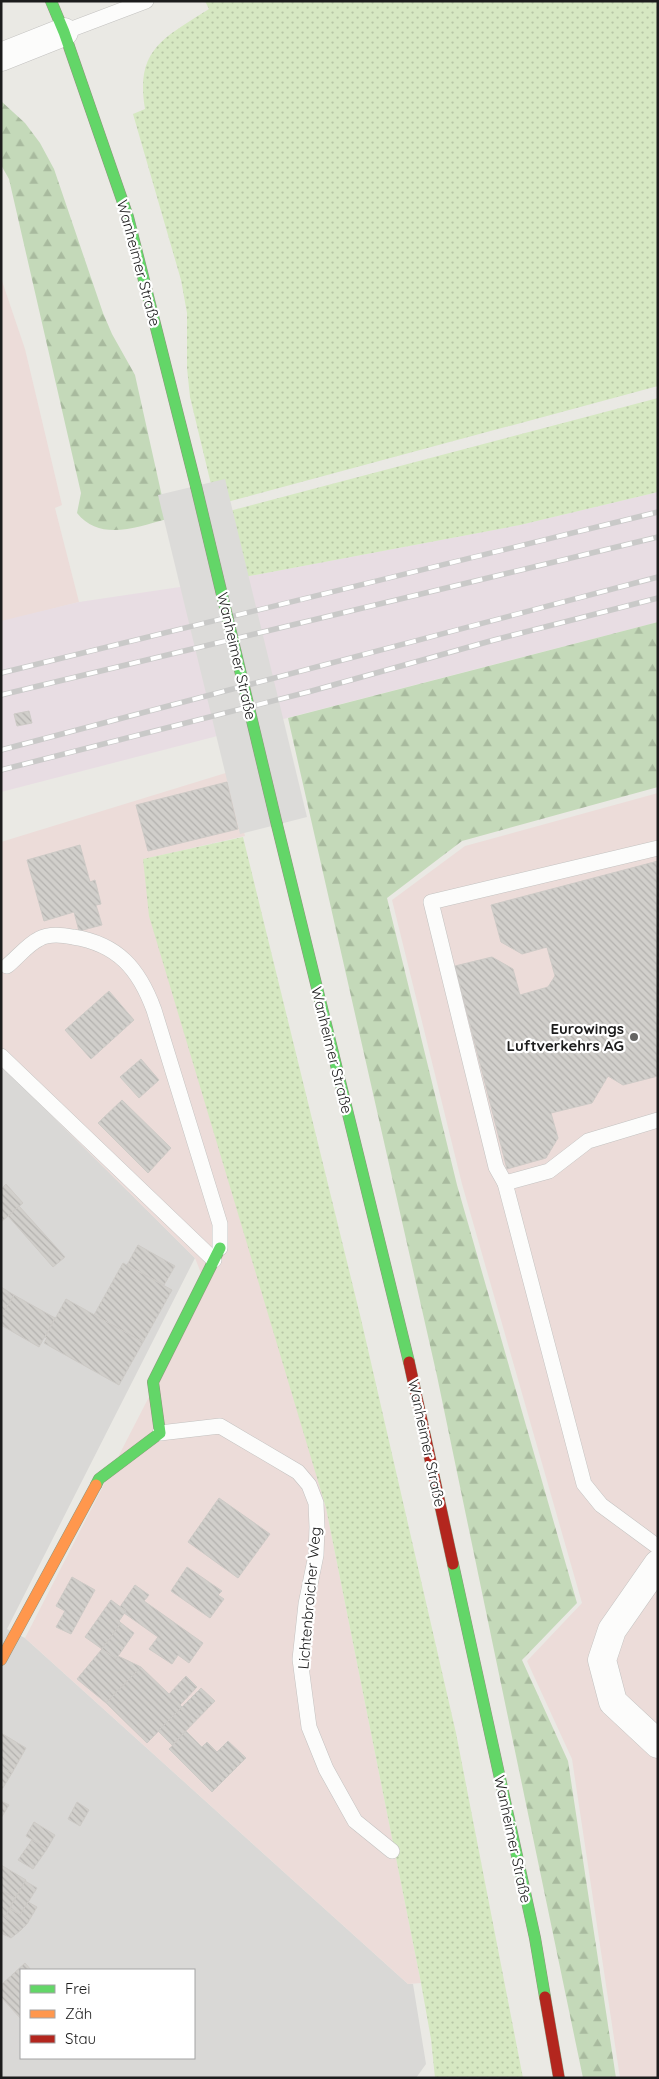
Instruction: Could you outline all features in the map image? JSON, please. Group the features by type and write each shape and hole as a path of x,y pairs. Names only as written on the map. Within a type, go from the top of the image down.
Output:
{"street":[{"name":"Wanheimer Straße","path":"51,1 64,32 128,217 196,486 276,825 414,1380 535,1938 559,2078"},
{"path":"1,57 64,32"},
{"path":"1,1660 99,1479 160,1433 153,1382 217,1254"},
{"path":"658,1564 612,1630 602,1660 613,1702 658,1744"}],"lane":[{"path":"64,32 146,1"},
{"path":"658,848 431,902 496,1167 505,1183 584,1484 601,1505 658,1548"},
{"path":"7,966 40,938 59,935 84,939 109,947 130,966 145,986 220,1224 217,1254"},
{"path":"1,1056 217,1254"},
{"path":"505,1183 549,1170 588,1141 658,1120"},
{"name":"Lichtenbroicher Weg","path":"160,1433 220,1426 298,1472 309,1485 316,1503 316,1555 306,1604 300,1658 309,1728 326,1768 356,1821 392,1851"}],"shaded area":[{"path":"1,278 25,349 62,505 55,508 79,602 1,622"},
{"path":"658,492 658,622 1,792 1,621 79,602 234,579 520,525"},
{"path":"229,772 245,836 144,859 326,1508 421,1983 408,1984 25,1638 206,1286 195,1258 1,1065 1,842"},
{"path":"658,793 658,2078 620,2078 572,1759 527,1661 582,1603 462,1184 392,900 465,846"},
{"path":"1,1065 195,1258 7,1629 25,1638 408,1984 413,1984 426,2064 416,2078 1,2078"}],"green space":[{"path":"205,1 658,1 658,386 216,505 190,397 187,368 187,313 181,280 133,114 145,109 144,72 156,47 179,28 209,9"},
{"path":"1,101 25,123 40,143 54,169 103,313 112,334 135,375 167,519 144,526 108,530 86,522 77,513 81,493 9,179 1,165"},
{"path":"658,398 658,492 520,525 234,579 218,514"},
{"path":"658,622 658,787 462,841 387,898 457,1185 577,1603 522,1660 568,1761 616,2078 583,2078 437,1376 288,718"},
{"path":"243,837 361,1319 456,1733 523,2078 435,2078 431,2039 421,1983 326,1508 149,916 143,859"}],"pier":[{"path":"225,479 307,817 240,834 158,495"}],"building":[{"path":"29,711 32,723 17,726 14,714"},
{"path":"227,782 238,829 148,851 136,805"},
{"path":"80,845 90,882 95,880 101,904 96,905 102,925 79,931 74,912 44,921 27,860"},
{"path":"658,861 658,1076 623,1085 608,1076 592,1103 551,1113 558,1138 546,1158 507,1169 455,966 492,957 513,969 520,995 548,987 555,976 547,947 522,954 501,942 491,905"},
{"path":"109,991 134,1020 91,1059 65,1030"},
{"path":"141,1059 159,1080 139,1098 120,1077"},
{"path":"122,1100 171,1148 148,1173 98,1123"},
{"path":"6,1184 23,1203 1,1222 1,1189"},
{"path":"19,1206 65,1257 53,1267 8,1216"},
{"path":"138,1245 175,1266 164,1285 127,1265"},
{"path":"123,1263 172,1290 143,1342 94,1315"},
{"path":"1,1287 14,1295 1,1317"},
{"path":"14,1295 55,1318 39,1347 1,1325 1,1317"},
{"path":"66,1299 143,1342 119,1385 44,1343 47,1338 45,1337"},
{"path":"219,1498 270,1534 238,1578 188,1542"},
{"path":"187,1567 222,1591 218,1595 224,1599 210,1618 171,1591"},
{"path":"72,1577 95,1590 71,1634 56,1627 65,1611 56,1606"},
{"path":"135,1585 149,1595 144,1601 203,1643 189,1663 178,1655 172,1664 149,1649 158,1637 124,1613 126,1611 120,1607"},
{"path":"111,1600 126,1611 119,1621 121,1623 102,1649 85,1637"},
{"path":"121,1623 134,1633 116,1659 102,1649"},
{"path":"102,1649 116,1659 118,1656 141,1667 106,1703 77,1679"},
{"path":"141,1667 169,1694 186,1676 197,1687 180,1705 182,1707 147,1743 106,1703"},
{"path":"201,1688 215,1701 172,1745 158,1731"},
{"path":"186,1731 202,1747 207,1742 217,1752 228,1741 246,1758 212,1792 169,1749"},
{"path":"1,1733 26,1748 12,1773 1,1767"},
{"path":"1,1767 12,1773 1,1791"},
{"path":"1,1801 9,1805 1,1818"},
{"path":"77,1802 89,1810 80,1826 68,1819"},
{"path":"34,1822 55,1835 47,1849 26,1836"},
{"path":"32,1840 47,1849 33,1869 18,1860"},
{"path":"1,1865 26,1880 15,1898 1,1890"},
{"path":"25,1881 37,1888 20,1915 10,1908"},
{"path":"1,1890 15,1898 5,1917 1,1914"},
{"path":"28,1902 37,1907 21,1930 5,1917 10,1909 20,1915"},
{"path":"1,1914 21,1930 11,1938 1,1933"},
{"path":"25,1963 30,1969 20,1969 20,2018 1,1997 1,1985"}],"railway":[{"path":"1,673 658,512"},
{"path":"1,695 658,537"},
{"path":"1,750 658,577"},
{"path":"1,770 308,692 494,640 658,598"}],"traffic: fast":[{"path":"51,1 64,32 128,217 196,486"},
{"path":"196,486 277,825"},
{"path":"277,825 409,1362"},
{"path":"96,1485 99,1479 160,1433 153,1382 220,1248"},
{"path":"453,1564 535,1938 545,1997"}],"traffic: slow":[{"path":"1,1660 96,1485"}],"traffic: jam":[{"path":"409,1362 453,1564"},
{"path":"545,1997 559,2078"}],"place":[{"name":"Eurowings Luftverkehrs AG","path":"634,1037"}]}
